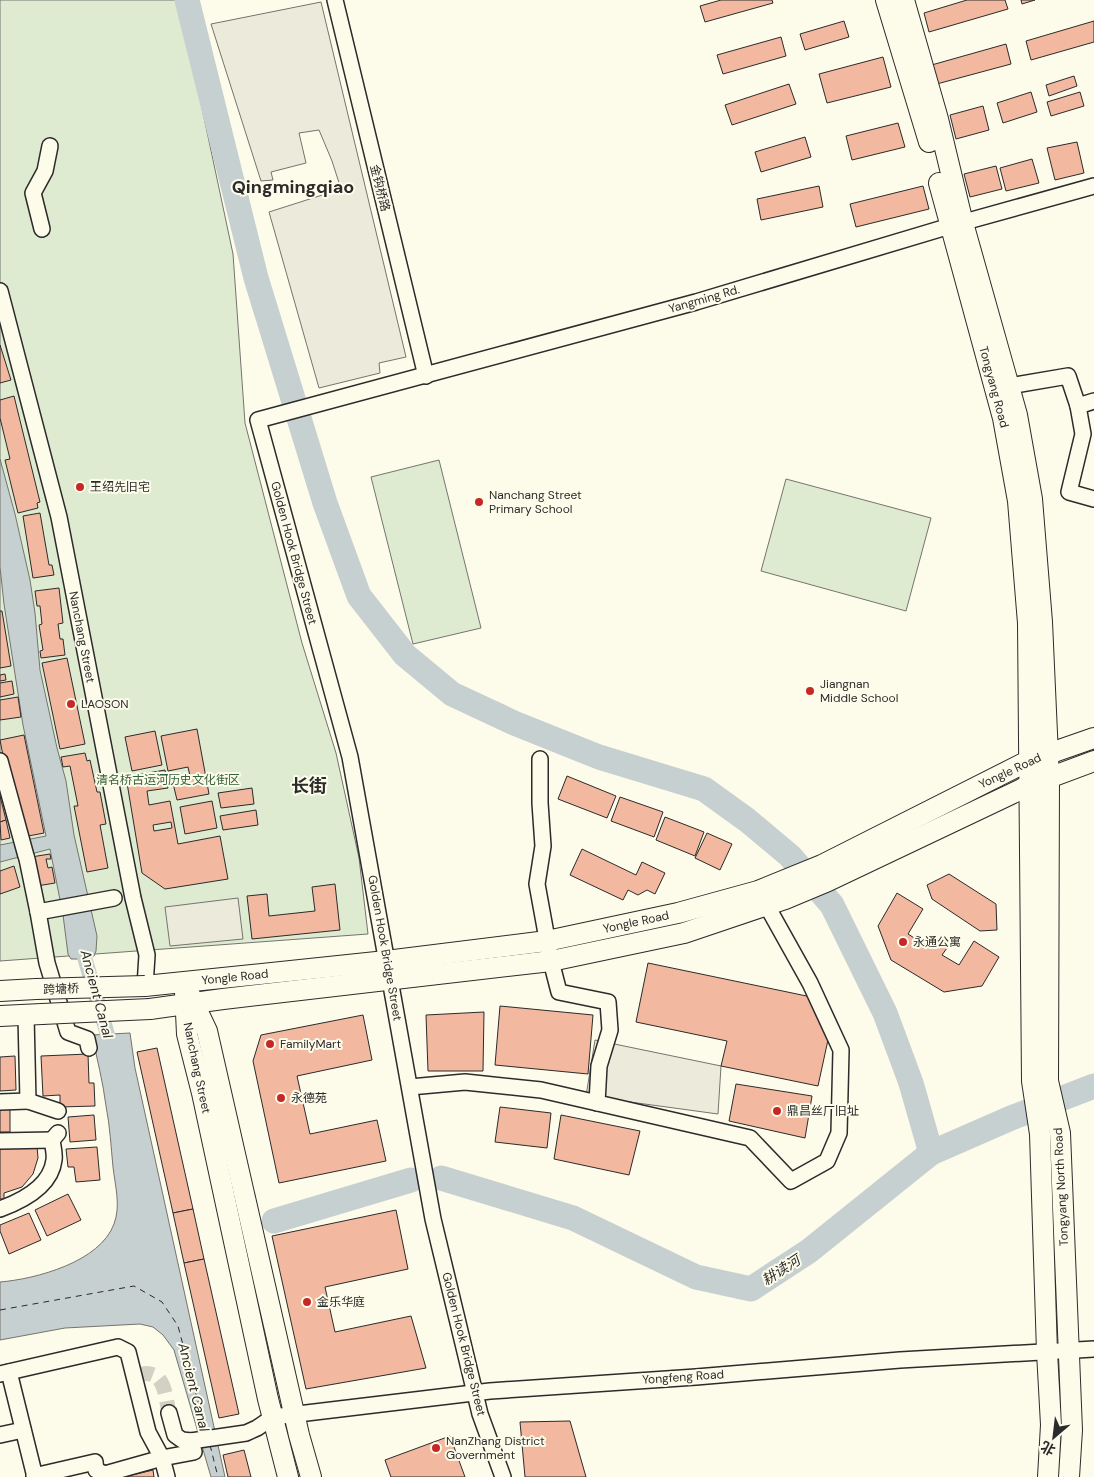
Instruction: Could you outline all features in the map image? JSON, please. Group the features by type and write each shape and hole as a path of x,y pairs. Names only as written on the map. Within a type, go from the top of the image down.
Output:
{"main road":[{"name":"Tongyang Road","path":"886,0 1017,415 1032,499 1042,622 1048,778"},
{"name":"Tongyang Road","path":"904,0 938,119 957,224 1003,418 1018,501 1028,623 1028,761 1030,785"},
{"name":"Yongle Road","path":"818,876 1028,761 1094,738"},
{"name":"Yongle Road","path":"146,986 184,982 551,961 684,933 775,896 1030,785 1094,761"},
{"name":"Tongyang North Road","path":"1048,778 1040,1082 1040,1134 1051,1425 1048,1477"},
{"name":"Tongyang North Road","path":"1030,785 1040,1082 1060,1134 1072,1430 1069,1477"},
{"name":"Yongle Road","path":"150,1009 388,971 547,941 678,913 758,891 775,896"},
{"name":"Nanchang Street","path":"184,982 190,1004 207,1031 294,1414 311,1477"},
{"name":"跨塘桥","path":"0,991 146,986"},
{"name":"Nanchang Street","path":"190,1004 187,1034 202,1093 273,1417 288,1477"},
{"name":"跨塘桥","path":"0,1016 150,1009"}],"street":[{"name":"金钩桥路","path":"335,0 426,376"},
{"path":"42,229 33,193 45,171 50,146"},
{"name":"Yangming Rd.","path":"273,415 426,376 696,302 957,224 1094,186"},
{"name":"Nanchang Street","path":"0,291 58,518 133,898 147,955 146,986"},
{"path":"1009,386 1068,376 1088,436 1069,492 1094,499"},
{"path":"1078,406 1094,401"},
{"name":"Golden Hook Bridge Street","path":"273,415 258,420 350,757 433,1219 480,1414 503,1477"},
{"path":"540,759 540,803 543,846 537,884 551,961 559,992 608,1002 610,1030 599,1066 597,1103"},
{"path":"0,761 26,857 47,963 68,1032 87,1039 89,1048"},
{"path":"410,1087 465,1082 541,1090 750,1138 791,1181 828,1161 839,1133 841,1050 810,983 775,896"},
{"path":"38,912 114,898"},
{"path":"28,1101 34,1015"},
{"path":"0,1102 28,1101 58,1111"},
{"path":"0,1142 55,1137 54,1160 49,1177 28,1196 0,1209"},
{"path":"167,1477 162,1458 148,1432 128,1352 118,1347 5,1373 35,1476 95,1462 96,1470 106,1476 162,1458 194,1452 191,1441"},
{"name":"Yongfeng Road","path":"273,1417 476,1393 900,1360 1094,1350"},
{"path":"169,1413 175,1434 182,1440 191,1441 246,1433 273,1417"},
{"path":"0,1435 23,1430"}],"green space":[{"name":"清名桥古运河历史文化街区","path":"0,0 179,0 233,254 245,423 302,643 336,753 359,858 368,934 0,961"},
{"path":"439,460 481,628 413,644 371,477"},
{"path":"786,479 931,518 906,611 761,571"}],"shaded area":[{"path":"321,2 406,357 379,363 380,373 319,388 269,212 341,189 319,130 299,133 306,163 271,172 273,180 261,181 211,24"},
{"path":"238,898 243,939 170,946 165,907"},
{"path":"595,1040 721,1066 718,1114 586,1096"}],"water":[{"path":"0,459 30,580 40,670 66,781 74,835 97,936 94,956 85,959 71,959 68,954 63,915 50,849 0,862 0,845 46,836 23,725 4,604 0,567"},
{"path":"130,1033 135,1068 225,1477 211,1477 174,1350 163,1335 153,1327 140,1324 65,1328 0,1340 0,1282 48,1272 81,1258 95,1249 107,1237 114,1224 117,1210 116,1188 103,1088 92,1035"}],"building":[{"path":"721,0 772,0 773,3 705,22 700,6"},
{"path":"967,0 1005,0 1008,9 929,32 924,13"},
{"path":"1021,0 1035,0 1022,4"},
{"path":"844,21 849,37 805,50 800,34"},
{"path":"1094,21 1094,42 1031,60 1026,41"},
{"path":"781,37 786,56 723,74 717,55"},
{"path":"1006,44 1011,64 933,85 928,66"},
{"path":"883,57 891,87 827,103 819,74"},
{"path":"1074,76 1077,86 1049,96 1046,85"},
{"path":"789,84 796,104 732,125 725,105"},
{"path":"1031,92 1037,112 1003,123 997,103"},
{"path":"1080,92 1084,106 1051,116 1047,102"},
{"path":"983,106 989,130 956,139 950,115"},
{"path":"898,123 905,147 852,160 846,136"},
{"path":"805,137 811,157 761,172 755,152"},
{"path":"1077,142 1084,173 1055,180 1047,148"},
{"path":"1032,159 1039,183 1006,191 1000,168"},
{"path":"996,166 1002,189 970,197 964,174"},
{"path":"819,186 823,207 761,220 757,199"},
{"path":"923,186 929,209 856,227 850,204"},
{"path":"0,345 11,380 0,383"},
{"path":"14,396 40,502 37,503 38,508 18,513 5,460 10,459 0,418 0,400"},
{"path":"40,513 49,565 52,565 54,575 33,578 23,516"},
{"path":"59,588 63,623 58,624 60,639 63,639 65,655 41,658 40,651 43,650 39,625 42,624 40,606 37,606 35,591"},
{"path":"0,611 2,611 11,666 0,668"},
{"path":"67,658 85,744 60,749 42,663"},
{"path":"5,674 6,680 0,681 0,675"},
{"path":"12,681 14,694 0,697 0,683"},
{"path":"18,697 21,717 0,720 0,700"},
{"path":"197,729 209,794 177,800 172,779 190,776 188,767 168,771 161,736"},
{"path":"155,731 162,765 132,771 125,737"},
{"path":"24,735 44,833 23,837 0,740"},
{"path":"85,753 87,761 90,760 97,792 100,792 106,824 100,825 108,868 87,872 74,806 78,806 70,766 63,767 61,757"},
{"path":"165,770 168,788 147,791 149,805 170,801 178,844 220,836 228,879 165,889 142,873 126,777","holes":["171,822 172,828 154,831 153,825"]},
{"path":"567,776 616,796 607,818 558,799"},
{"path":"252,788 254,804 221,808 218,793"},
{"path":"0,796 6,820 0,822"},
{"path":"620,797 663,812 654,837 611,821"},
{"path":"212,801 217,828 185,834 180,807"},
{"path":"256,810 258,825 223,830 220,816"},
{"path":"665,817 704,832 695,856 656,840"},
{"path":"6,820 10,838 1,840 0,822"},
{"path":"707,833 732,844 720,870 695,858"},
{"path":"582,849 636,875 642,862 665,873 655,894 647,890 638,895 628,890 623,900 570,875"},
{"path":"50,854 51,859 46,859 48,868 52,867 55,883 37,886 31,857"},
{"path":"14,866 20,887 0,894 0,871"},
{"path":"949,874 996,904 997,930 980,931 932,899 927,885"},
{"path":"335,884 340,930 252,939 247,896 267,894 269,916 315,911 312,887"},
{"name":"永通公寓","path":"897,893 923,909 908,934 922,943 926,936 947,948 942,955 959,965 974,941 999,957 982,986 944,992 891,960 878,926"},
{"path":"648,963 821,999 831,1026 818,1086 721,1066 727,1041 636,1022"},
{"path":"500,1006 593,1015 588,1074 495,1065"},
{"path":"484,1012 483,1071 428,1071 426,1015"},
{"name":"永德苑","path":"363,1015 372,1060 297,1076 310,1134 377,1120 386,1161 279,1183 253,1061 261,1035"},
{"path":"157,1048 193,1209 173,1213 137,1052"},
{"path":"88,1054 89,1083 94,1083 95,1106 60,1107 60,1095 43,1096 41,1056"},
{"path":"15,1056 16,1090 0,1091 0,1057"},
{"path":"736,1084 812,1096 805,1138 729,1121"},
{"path":"10,1107 10,1132 0,1132 0,1108"},
{"path":"500,1107 551,1113 547,1148 495,1142"},
{"path":"94,1115 96,1140 70,1142 68,1117"},
{"path":"561,1115 640,1131 629,1175 554,1159"},
{"path":"37,1146 38,1158 33,1174 22,1187 4,1193 4,1199 0,1199 0,1147"},
{"path":"97,1147 100,1180 76,1182 74,1167 68,1167 66,1149"},
{"path":"68,1194 81,1220 47,1236 35,1210"},
{"path":"193,1209 204,1259 184,1263 173,1213"},
{"name":"金乐华庭","path":"396,1210 408,1269 325,1287 335,1332 411,1316 426,1368 306,1389 272,1236"},
{"path":"29,1213 41,1240 9,1254 0,1231 0,1225"},
{"path":"204,1259 239,1414 219,1418 184,1263"},
{"path":"570,1421 586,1477 525,1477 520,1422"},
{"name":"NanZhang District Government","path":"450,1436 465,1477 391,1477 385,1460"},
{"path":"244,1450 251,1477 228,1477 223,1455"},
{"path":"153,1470 154,1477 124,1477"}],"waterway":[{"path":"187,0 256,278 325,503 359,596 405,655 452,694 514,723 599,757 704,789 747,820 790,856 832,905 885,1013 911,1083 931,1153"},
{"name":"Ancient Canal","path":"83,940 85,959 113,1053"},
{"name":"耕读河","path":"441,1178 573,1218 696,1277 751,1289 809,1251 931,1153 1011,1118 1094,1086"},
{"path":"274,1221 411,1180"}],"ferry route":[{"path":"0,1310 134,1286 162,1302 178,1326 206,1432"},
{"path":"210,1445 218,1477"}],"tunnel":[{"path":"138,1375 154,1375 159,1379 165,1391 169,1413"}],"place":[{"name":"王绍先旧宅","path":"80,487"},
{"name":"Nanchang Street Primary School","path":"479,502"},
{"name":"Jiangnan Middle School","path":"810,691"},
{"name":"LAOSON","path":"71,704"},
{"name":"永通公寓","path":"903,942"},
{"name":"FamilyMart","path":"270,1044"},
{"name":"永德苑","path":"281,1098"},
{"name":"鼎昌丝厂旧址","path":"777,1111"},
{"name":"金乐华庭","path":"307,1302"},
{"name":"NanZhang District Government","path":"436,1448"}],"district":[{"name":"Qingmingqiao","path":"293,187"},
{"name":"长街","path":"309,786"}]}
